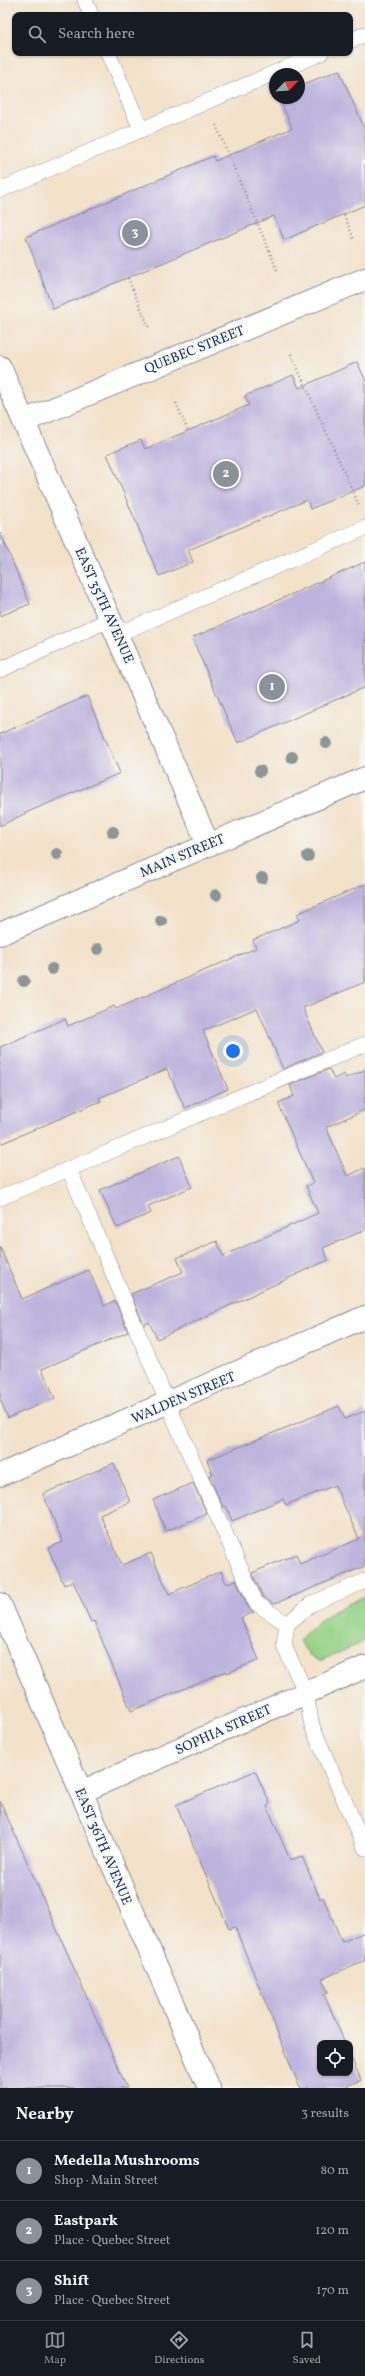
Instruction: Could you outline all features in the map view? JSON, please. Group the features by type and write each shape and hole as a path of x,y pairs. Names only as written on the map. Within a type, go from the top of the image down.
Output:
{"street":[{"name":"QUEBEC STREET","path":"24,421 365,279"},
{"name":"EAST 35TH AVENUE","path":"0,366 208,844"},
{"name":"MAIN STREET","path":"0,934 365,778"},
{"name":"WALDEN STREET","path":"0,1475 365,1317"},
{"name":"EAST 36TH AVENUE","path":"0,1604 209,2088"},
{"name":"SOPHIA STREET","path":"81,1792 365,1667"}],"lane":[{"path":"85,0 91,12"},
{"path":"353,40 365,34"},
{"path":"109,56 141,129"},
{"path":"0,190 314,56"},
{"path":"0,670 114,627 365,528"},
{"path":"0,1198 365,1044"},
{"path":"69,1169 168,1403 256,1603 287,1624"},
{"path":"365,1580 311,1604 287,1624 284,1646 306,1692 312,1726 365,1848"}],"path":[{"path":"206,101 278,272"},
{"path":"344,215 354,240"},
{"path":"128,278 149,328"},
{"path":"291,354 362,512"},
{"path":"176,403 188,431"}],"green space":[{"path":"365,1596 365,1641 320,1661 311,1657 299,1641 321,1619"}],"building":[{"path":"339,70 365,130 365,205 284,240 274,216 53,309 26,237 213,156 215,161 292,128 282,104 305,104 305,84"},
{"path":"357,362 365,379 365,486 310,509 307,500 188,550 193,562 159,576 107,454 141,440 145,449 249,405 245,396 293,375 299,388"},
{"path":"0,532 30,604 0,616"},
{"path":"365,562 365,687 238,743 192,638"},
{"path":"87,696 120,773 30,811 0,826 0,734"},
{"path":"365,884 365,982 303,1008 322,1052 283,1069 257,1008 203,1031 228,1089 185,1108 167,1069 99,1098 101,1101 0,1144 0,1047 65,1019 68,1026 114,1006 116,1009 256,948 253,940 300,920 297,914"},
{"path":"329,1069 334,1079 344,1074 346,1078 365,1070 365,1110 326,1127 347,1176 365,1168 365,1230 323,1248 328,1260 157,1339 149,1322 144,1325 131,1294 183,1272 177,1258 217,1241 223,1256 318,1213 306,1186 313,1183 278,1103 294,1096 290,1085"},
{"path":"179,1156 192,1187 148,1206 151,1213 117,1228 100,1190"},
{"path":"0,1247 22,1299 89,1270 104,1306 115,1301 128,1332 42,1369 55,1398 8,1418 0,1399"},
{"path":"339,1406 345,1419 365,1411 365,1566 274,1604 263,1597 252,1573 296,1554 300,1564 359,1539 335,1485 286,1505 283,1499 232,1521 226,1506 223,1507 209,1476 213,1474 207,1460"},
{"path":"114,1463 130,1502 100,1515 122,1565 151,1553 169,1594 221,1571 226,1584 236,1580 248,1607 254,1612 241,1618 259,1660 227,1673 226,1671 131,1711 94,1621 91,1622 73,1581 64,1585 48,1548 63,1542 43,1494"},
{"path":"193,1483 207,1514 166,1531 153,1500"},
{"path":"255,1771 270,1804 267,1806 290,1860 302,1856 320,1899 323,1897 342,1942 365,1932 365,1960 322,1979 328,1992 324,1994 344,2040 317,2040 317,2076 353,2076 353,2062 361,2080 342,2088 300,2088 235,1927 229,1929 176,1805"},
{"path":"0,1801 127,2088 0,2088"}],"place":[{"name":"Shift","path":"135,233"},
{"name":"Eastpark","path":"226,474"},
{"name":"Medella Mushrooms","path":"272,687"}]}
